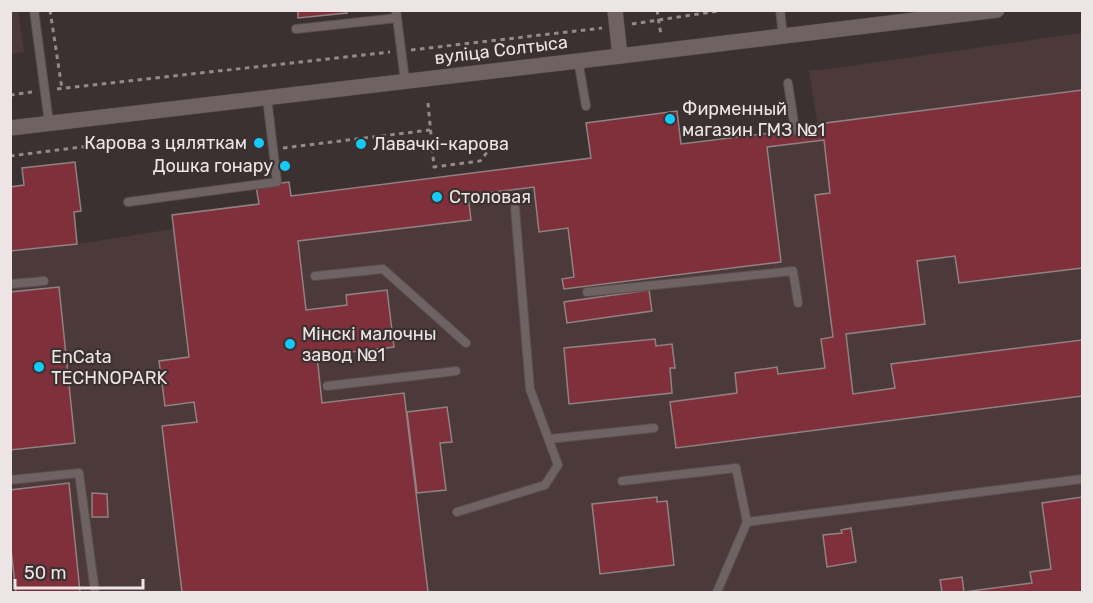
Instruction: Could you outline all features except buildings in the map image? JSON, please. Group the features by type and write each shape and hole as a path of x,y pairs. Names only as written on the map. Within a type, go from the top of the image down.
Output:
{"street":[{"path":"615,10 620,56"},
{"name":"вуліца Солтыса","path":"10,128 997,10"}],"lane":[{"path":"34,10 49,123"},
{"path":"780,10 783,36"},
{"path":"296,29 397,14 405,81"},
{"path":"578,60 586,106"},
{"path":"788,83 795,130"},
{"path":"128,202 277,182 267,98"},
{"path":"457,512 545,485 558,465 530,388 514,208"},
{"path":"315,276 383,269 466,343"},
{"path":"587,292 793,271 798,303"},
{"path":"10,284 44,281"},
{"path":"327,386 456,371"},
{"path":"549,439 654,428"},
{"path":"622,481 736,468 747,522 717,592"},
{"path":"10,480 79,473 94,592"},
{"path":"747,522 1083,479"}],"path":[{"path":"50,10 62,89"},
{"path":"10,95 617,27 725,10"},
{"path":"428,103 434,167 480,161 493,145"},
{"path":"273,150 430,130"},
{"path":"10,156 122,142"}],"shaded area":[{"path":"10,11 18,11 24,52 11,54"},
{"path":"1082,33 1082,592 11,592 10,187 24,185 22,168 75,162 81,211 74,212 78,244 173,229 172,215 258,204 256,186 289,182 292,196 590,158 586,123 677,111 682,144 818,127 809,70"}],"place":[{"name":"Фирменный магазин ГМЗ №1","path":"670,119"},
{"name":"Карова з цяляткам","path":"259,143"},
{"name":"Лавачкі-карова","path":"361,144"},
{"name":"Дошка гонару","path":"285,166"},
{"name":"Столовая","path":"437,197"},
{"name":"Мінскі малочны завод №1","path":"290,344"},
{"name":"EnCata TECHNOPARK","path":"39,367"}]}
